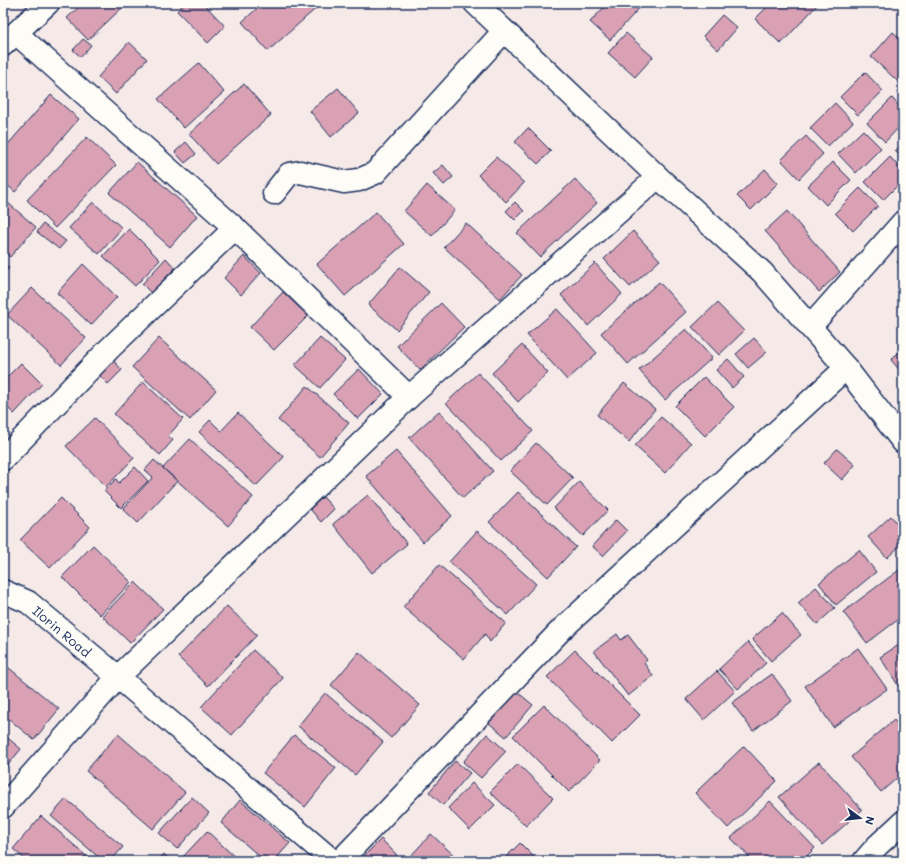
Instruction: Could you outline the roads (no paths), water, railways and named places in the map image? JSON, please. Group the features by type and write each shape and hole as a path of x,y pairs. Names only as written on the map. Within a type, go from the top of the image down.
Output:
{"street":[{"path":"48,3 9,39 235,228 410,397"},
{"path":"475,3 658,177 762,272 846,368 903,442"},
{"path":"274,193 289,174 300,172 344,182 359,180 375,173 504,31"},
{"path":"3,807 118,677 410,397 658,177"},
{"path":"810,327 903,222"},
{"path":"3,459 109,349 235,228"},
{"path":"340,861 562,629 846,368"},
{"name":"Ilorin Road","path":"3,591 28,602 333,861"},
{"path":"864,861 903,822"}]}
